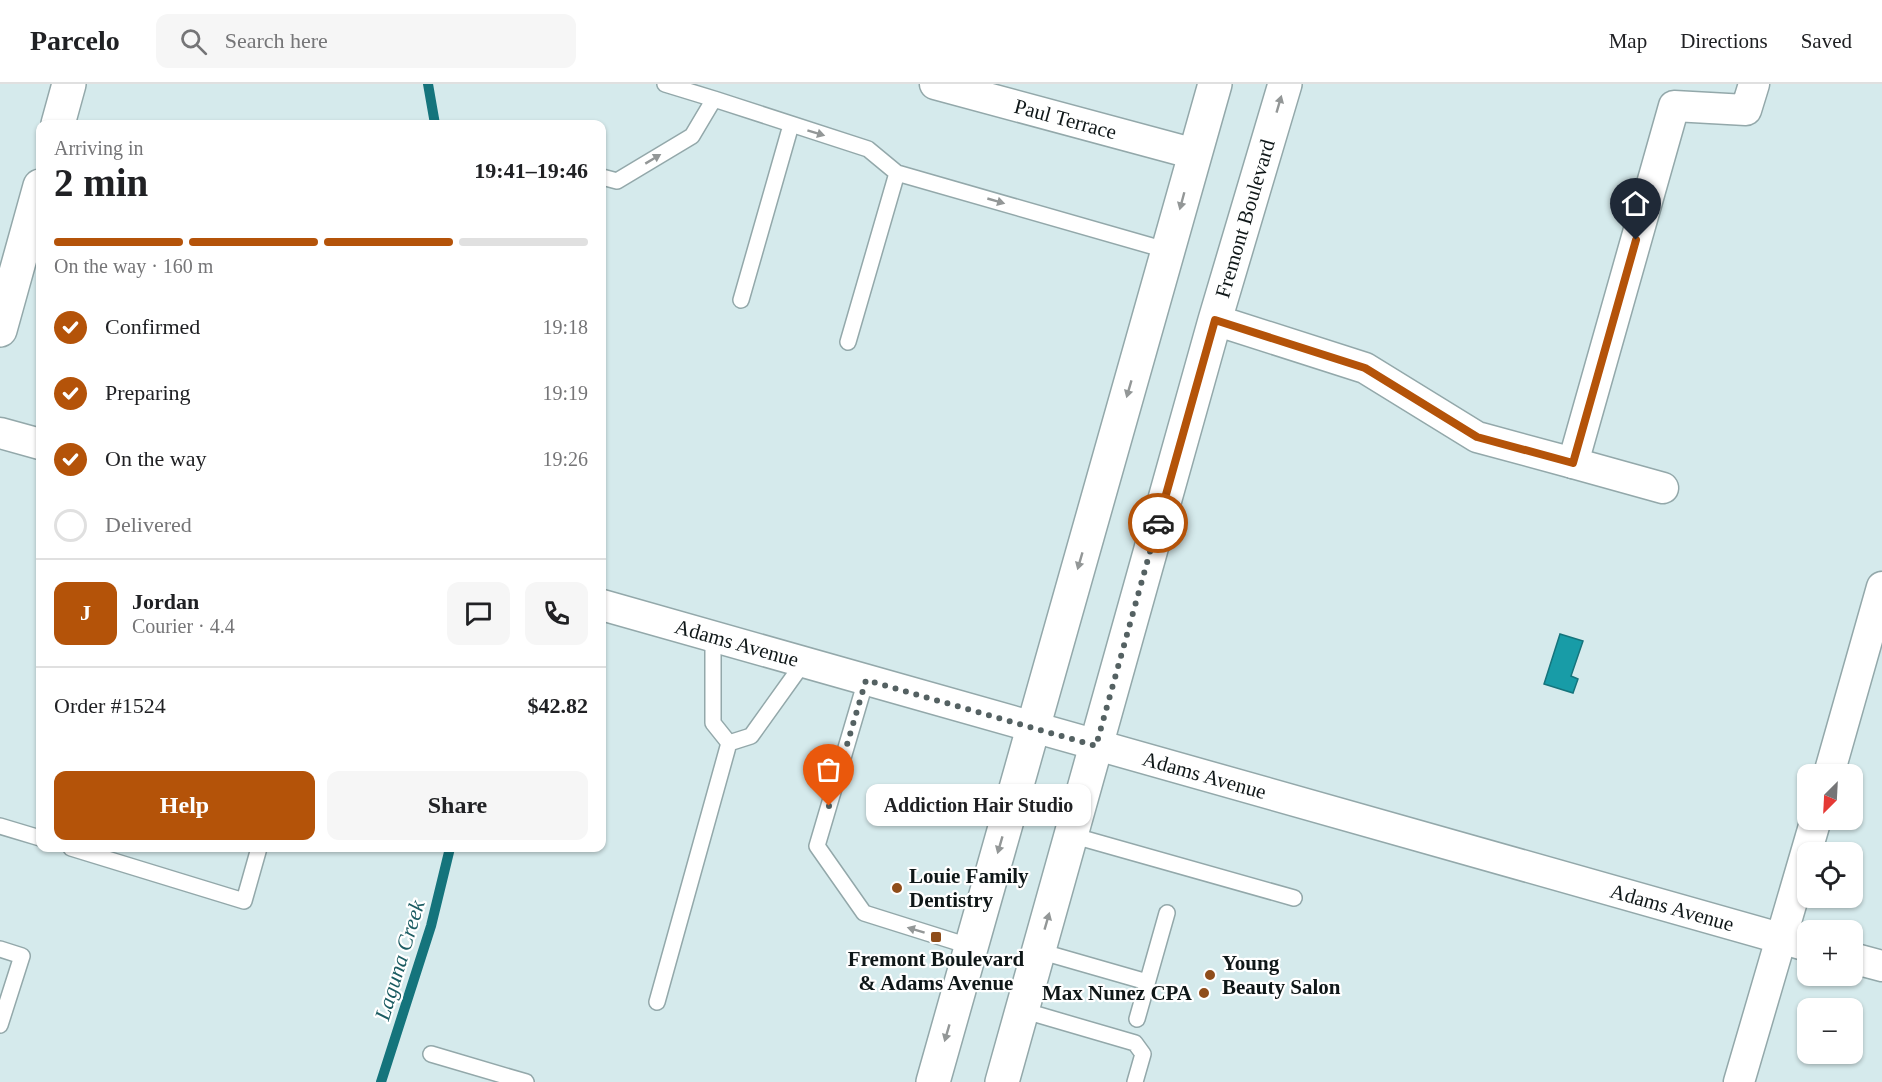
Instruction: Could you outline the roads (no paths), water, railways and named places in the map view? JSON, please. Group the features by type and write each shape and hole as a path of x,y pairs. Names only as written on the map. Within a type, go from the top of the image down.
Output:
{"main road":[{"path":"59,120 69,84"},
{"path":"933,1082 1215,84"},
{"name":"Fremont Boulevard","path":"1002,1082 1215,320 1285,84"},
{"path":"0,330 36,200"}],"street":[{"name":"Paul Terrace","path":"935,84 1195,154"},
{"path":"1573,463 1674,106 1746,110 1754,84"},
{"path":"1215,320 1365,368 1477,437 1663,488"},
{"path":"0,433 36,443"},
{"path":"1831,764 1882,587"},
{"name":"Adams Avenue","path":"606,606 1795,942"},
{"path":"1739,1082 1795,942 1814,830"},
{"path":"1863,961 1882,966"}],"lane":[{"path":"665,84 868,149 897,172 1169,251"},
{"path":"606,178 617,181 692,136 714,99"},
{"path":"741,300 791,125"},
{"path":"848,342 897,172"},
{"path":"713,637 713,723 729,743"},
{"path":"729,743 751,736 804,662"},
{"path":"866,680 817,846 864,913 972,947"},
{"path":"657,1002 729,743"},
{"path":"0,826 36,837"},
{"path":"1071,835 1294,898"},
{"path":"84,852 244,901 258,852"},
{"path":"1137,1019 1167,913"},
{"path":"0,949 22,956 0,1025"},
{"path":"1039,951 1147,982"},
{"path":"1023,1010 1135,1043 1143,1054 1135,1082"},
{"path":"431,1054 526,1082"}],"water":[{"path":"1560,634 1583,641 1571,676 1578,679 1573,693 1544,684"}],"waterway":[{"name":"Laguna Creek","path":"428,84 434,120"},
{"name":"Laguna Creek","path":"381,1082 431,926 449,852"}],"place":[{"name":"Addiction Hair Studio","path":"829,806"},
{"name":"Louie Family Dentistry","path":"897,888"},
{"name":"Fremont Boulevard & Adams Avenue","path":"936,937"},
{"name":"Young Beauty Salon","path":"1210,975"},
{"name":"Max Nunez CPA","path":"1204,993"}]}
